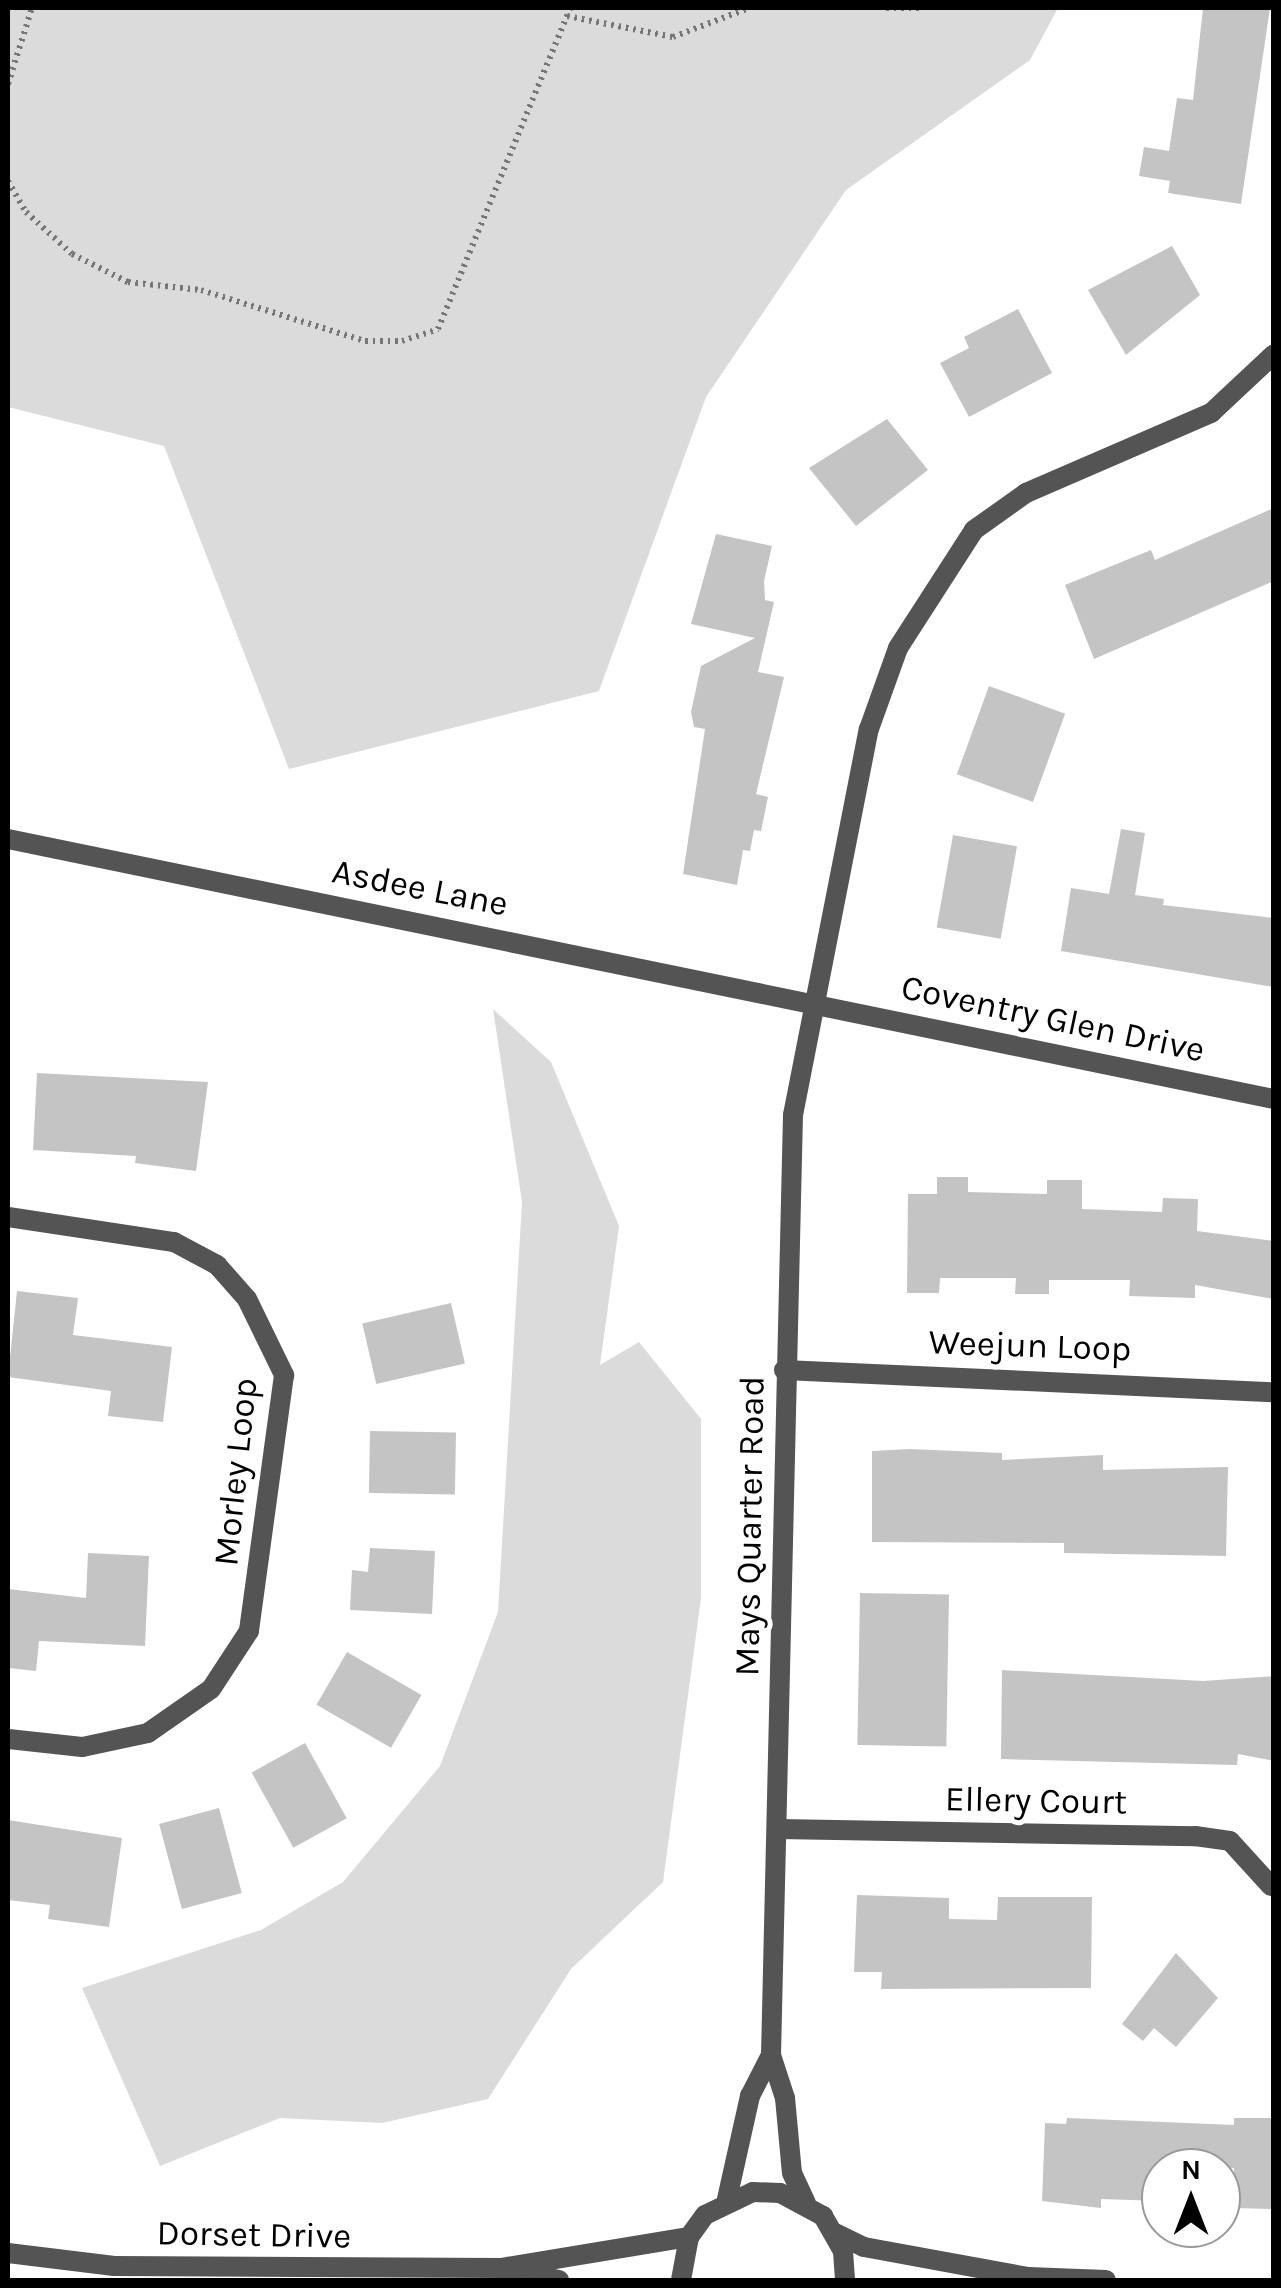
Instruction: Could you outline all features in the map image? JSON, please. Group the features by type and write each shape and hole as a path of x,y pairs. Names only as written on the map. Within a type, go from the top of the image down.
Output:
{"street":[{"name":"Mays Quarter Road","path":"836,2233 806,2202 792,2173 785,2098 771,2055 779,1829 784,1370 792,1115 820,1001 869,730 898,648 932,588 974,530 1026,493 1211,413 1274,354"},
{"name":"Asdee Lane","path":"8,839 820,1001"},
{"name":"Coventry Glen Drive","path":"820,1001 1274,1099"},
{"name":"Morley Loop","path":"8,1216 174,1242 217,1265 247,1299 284,1375 249,1632 212,1689 148,1734 82,1747 8,1739"},
{"name":"Weejun Loop","path":"784,1370 1274,1392"},
{"name":"Ellery Court","path":"779,1829 1195,1836 1230,1841 1271,1886"},
{"name":"Mays Quarter Road","path":"727,2199 750,2096 771,2055"},
{"path":"681,2280 689,2237 727,2199 780,2193 806,2202"},
{"path":"836,2233 864,2248 1021,2279 1106,2280"},
{"path":"836,2233 846,2280"},
{"name":"Dorset Drive","path":"8,2253 113,2273 501,2268 689,2237"},
{"name":"Dorset Drive","path":"501,2268 559,2280"}],"path":[{"path":"8,84 32,8"},
{"path":"8,181 26,212 72,254 128,282 200,290 365,341 402,342 438,329 569,12 672,38 749,8"},
{"path":"886,8 918,8"}],"shaded area":[{"path":"8,8 1058,8 1030,60 846,190 706,397 599,691 289,769 164,446 8,407"},
{"path":"493,1009 551,1062 619,1226 600,1365 639,1342 701,1419 701,1598 663,1882 571,1969 488,2099 382,2123 280,2118 160,2166 82,1988 261,1930 343,1882 440,1766 498,1612 522,1202"}],"building":[{"path":"1203,8 1270,8 1241,204 1168,193 1170,181 1139,176 1144,147 1169,151 1177,98 1193,100"},
{"path":"1172,246 1200,295 1126,355 1088,290"},
{"path":"1018,309 1052,373 969,417 940,363 969,348 964,337"},
{"path":"887,419 928,470 856,526 809,468"},
{"path":"1274,508 1274,581 1094,659 1065,585 1151,550 1155,560"},
{"path":"716,534 772,546 764,581 765,600 774,602 758,672 784,677 756,794 768,797 761,831 754,830 750,851 743,850 737,885 683,874 705,729 694,727 691,712 701,666 755,638 691,624"},
{"path":"989,686 1065,714 1033,802 957,774"},
{"path":"1121,829 1145,833 1135,895 1164,899 1163,905 1274,918 1274,987 1061,951 1071,888 1109,894"},
{"path":"953,835 1017,846 1001,939 937,928"},
{"path":"37,1073 208,1082 196,1171 135,1163 136,1156 33,1150"},
{"path":"937,1177 968,1177 968,1192 1047,1194 1047,1180 1082,1180 1082,1209 1162,1212 1163,1198 1198,1199 1197,1231 1274,1241 1274,1299 1195,1285 1195,1298 1129,1296 1130,1280 1049,1280 1049,1294 1015,1294 1016,1278 940,1278 939,1293 907,1293 908,1194 937,1194"},
{"path":"17,1291 78,1298 73,1335 172,1347 163,1422 108,1416 111,1391 8,1377"},
{"path":"451,1303 465,1363 376,1384 362,1323"},
{"path":"370,1431 456,1433 455,1494 369,1493"},
{"path":"872,1451 1002,1453 1002,1460 1103,1455 1103,1470 1228,1467 1226,1556 1064,1553 1064,1543 872,1542"},
{"path":"370,1548 435,1551 432,1614 350,1610 352,1570 368,1572"},
{"path":"88,1553 149,1556 145,1646 39,1641 36,1671 8,1668 8,1589 86,1598"},
{"path":"860,1593 949,1595 946,1747 857,1745"},
{"path":"347,1652 421,1695 391,1748 316,1705"},
{"path":"1002,1670 1203,1681 1274,1676 1274,1761 1238,1754 1237,1765 1001,1759"},
{"path":"305,1743 347,1818 293,1848 252,1773"},
{"path":"219,1808 242,1893 182,1909 159,1824"},
{"path":"8,1820 122,1838 109,1927 48,1919 50,1905 8,1900"},
{"path":"857,1895 949,1898 949,1919 997,1920 998,1897 1092,1897 1091,1988 881,1989 882,1972 854,1972"},
{"path":"1176,1953 1218,1998 1176,2047 1154,2028 1143,2041 1122,2024"},
{"path":"1067,2118 1234,2125 1234,2118 1274,2118 1274,2209 1241,2208 1241,2148 1141,2148 1141,2200 1101,2199 1101,2208 1042,2201 1045,2123 1066,2124"}]}
